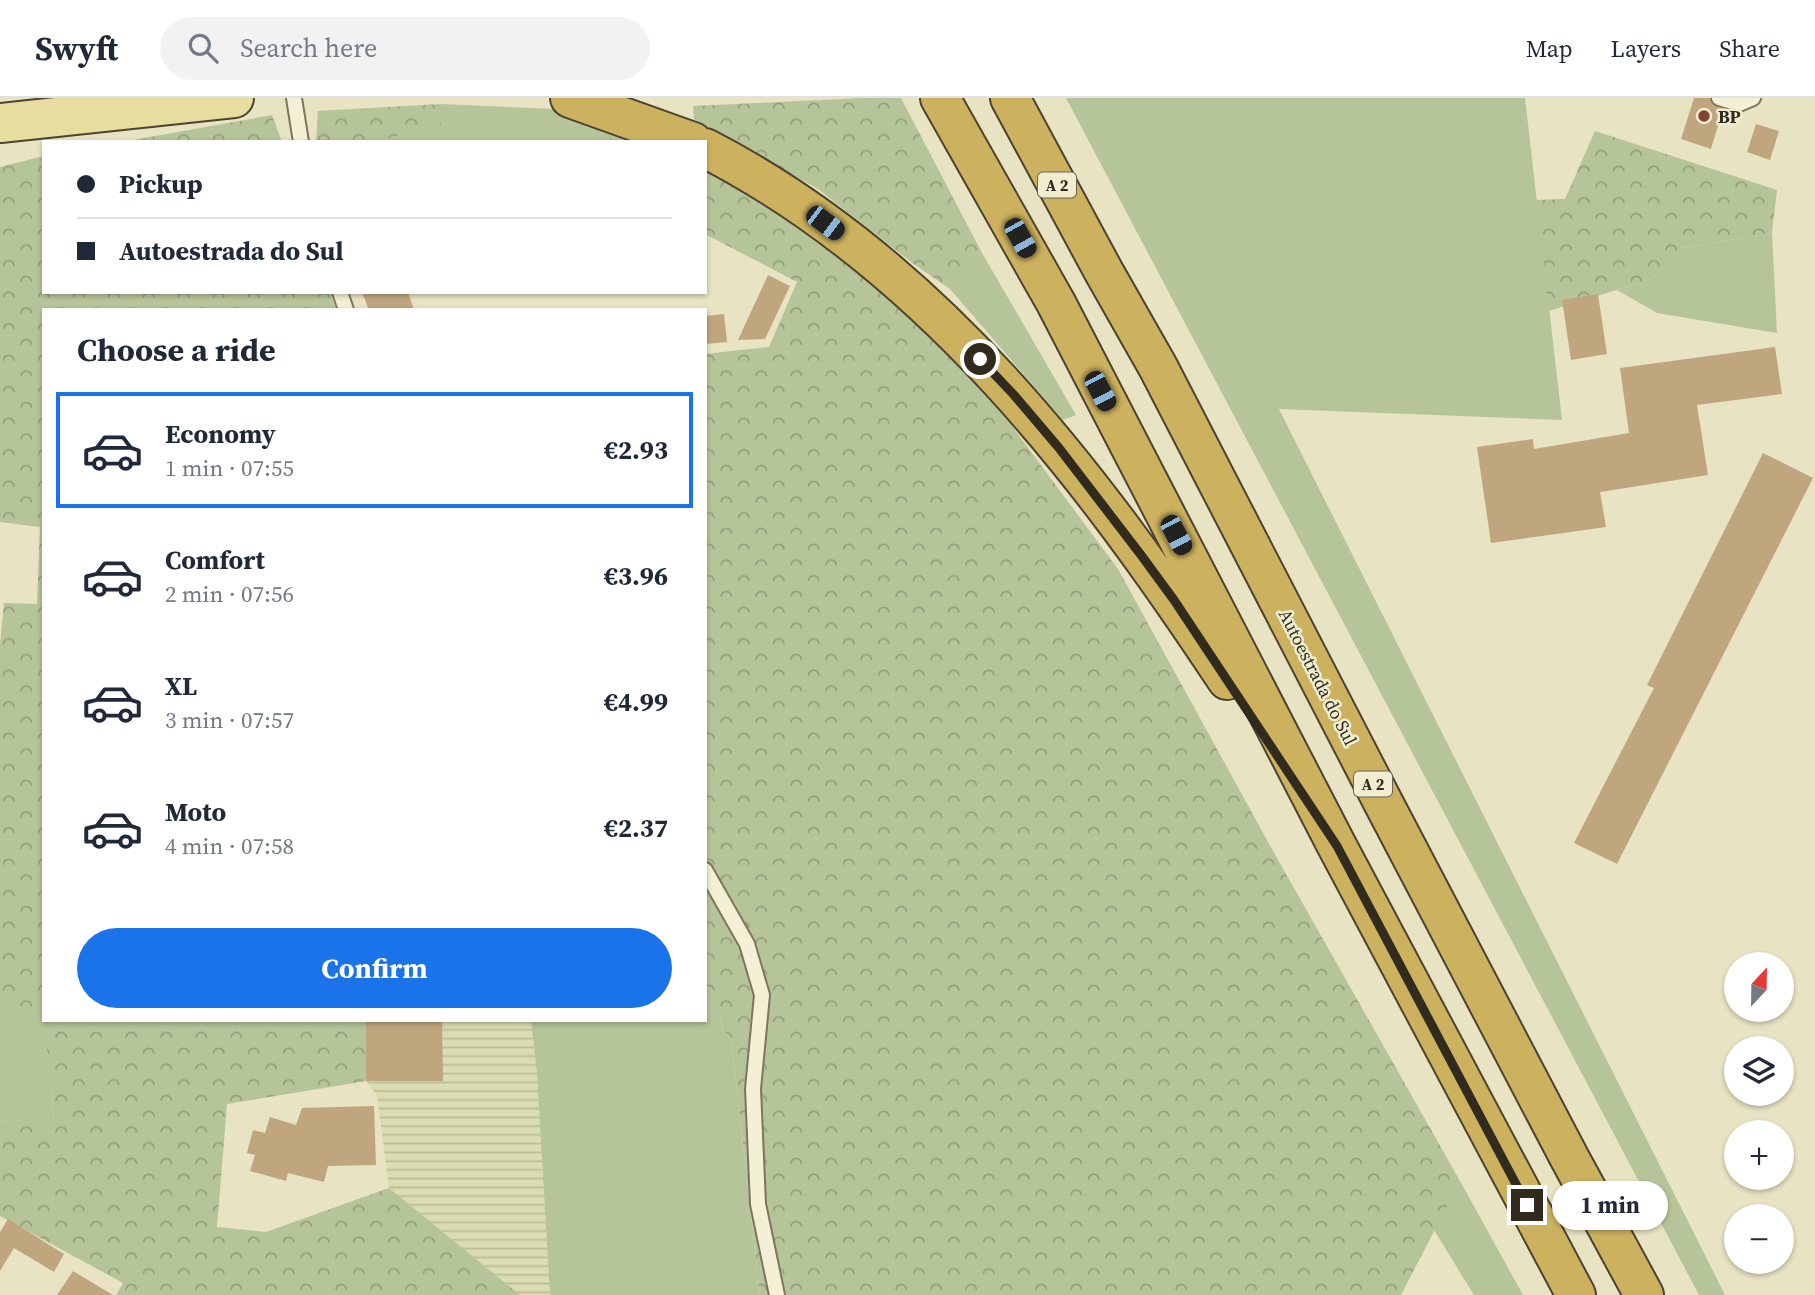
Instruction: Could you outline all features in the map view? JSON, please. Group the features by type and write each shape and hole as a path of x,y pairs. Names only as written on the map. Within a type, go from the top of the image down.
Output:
{"highway":[{"path":"570,98 687,140"},
{"path":"940,98 1056,303 1337,846 1576,1295"},
{"name":"Autoestrada do Sul","path":"1010,98 1158,367 1397,831 1644,1295"},
{"path":"707,149 777,190 870,257 945,325 1014,395 1099,498 1174,600 1337,846"}],"main road":[{"path":"0,123 233,98"},
{"path":"0,148 99,111"}],"lane":[{"path":"294,98 301,140"},
{"path":"1719,98 1739,104 1753,98"},
{"path":"707,874 747,944 762,995 753,1090 758,1204 777,1295"}],"green space":[{"path":"901,98 982,253 950,289 818,189 694,119 693,106"},
{"path":"1066,98 1525,98 1562,420 1279,409 1725,1295 1699,1295"},
{"path":"441,104 553,109 655,140 382,140 440,125"},
{"path":"441,104 441,125 382,140 316,140 318,111"},
{"path":"272,115 281,140 133,140"},
{"path":"1595,131 1777,190 1772,233 1681,248 1652,279 1549,311 1536,200 1565,199"},
{"path":"42,156 42,294 331,294 335,308 42,308 42,1014 0,1014 0,646 4,603 37,604 40,527 0,522 0,167"},
{"path":"707,166 852,259 980,383 1118,569 1273,851 1460,1181 1401,1295 760,1295 731,1037 723,1031 719,1013 707,1013 707,354 769,347 797,282 707,235"},
{"path":"1772,233 1777,333 1657,313 1617,290 1652,279 1681,248"},
{"path":"982,253 1076,415 1063,420 950,289"},
{"path":"707,1013 719,1013 723,1031 731,1037 760,1295 550,1295 537,1074 531,1022 707,1022"},
{"path":"0,1014 42,1014 54,1118 0,1121"},
{"path":"44,1022 366,1022 366,1081 227,1104 217,1227 266,1232 389,1188 520,1295 116,1295 123,1283 0,1216 0,1121 54,1117"},
{"path":"366,1022 531,1022 537,1074 550,1295 520,1295 389,1188 377,1095 366,1081"},
{"path":"1460,1181 1523,1295 1474,1295 1434,1230"}],"building":[{"path":"1694,98 1710,98 1713,105 1723,109 1711,149 1681,139"},
{"path":"1756,124 1779,131 1770,160 1747,152"},
{"path":"768,275 790,286 765,339 738,340"},
{"path":"363,294 409,294 413,308 368,308"},
{"path":"1598,294 1607,354 1571,360 1562,300"},
{"path":"724,314 727,342 707,344 707,316"},
{"path":"1775,347 1782,394 1697,405 1708,475 1600,492 1606,527 1491,543 1477,447 1533,439 1534,449 1629,433 1620,368"},
{"path":"1763,453 1813,478 1617,864 1574,843 1654,688 1647,685"},
{"path":"366,1022 442,1022 443,1081 366,1081"},
{"path":"374,1106 376,1165 328,1166 324,1182 288,1173 286,1181 250,1171 255,1155 247,1153 253,1130 265,1133 270,1117 296,1125 302,1108"},
{"path":"8,1219 64,1254 54,1272 14,1248 0,1271 0,1232"},
{"path":"73,1271 113,1295 57,1295"}],"place":[{"name":"BP","path":"1704,116"}],"route":[{"path":"980,359 1059,448 1174,600 1337,846 1527,1205"}]}
